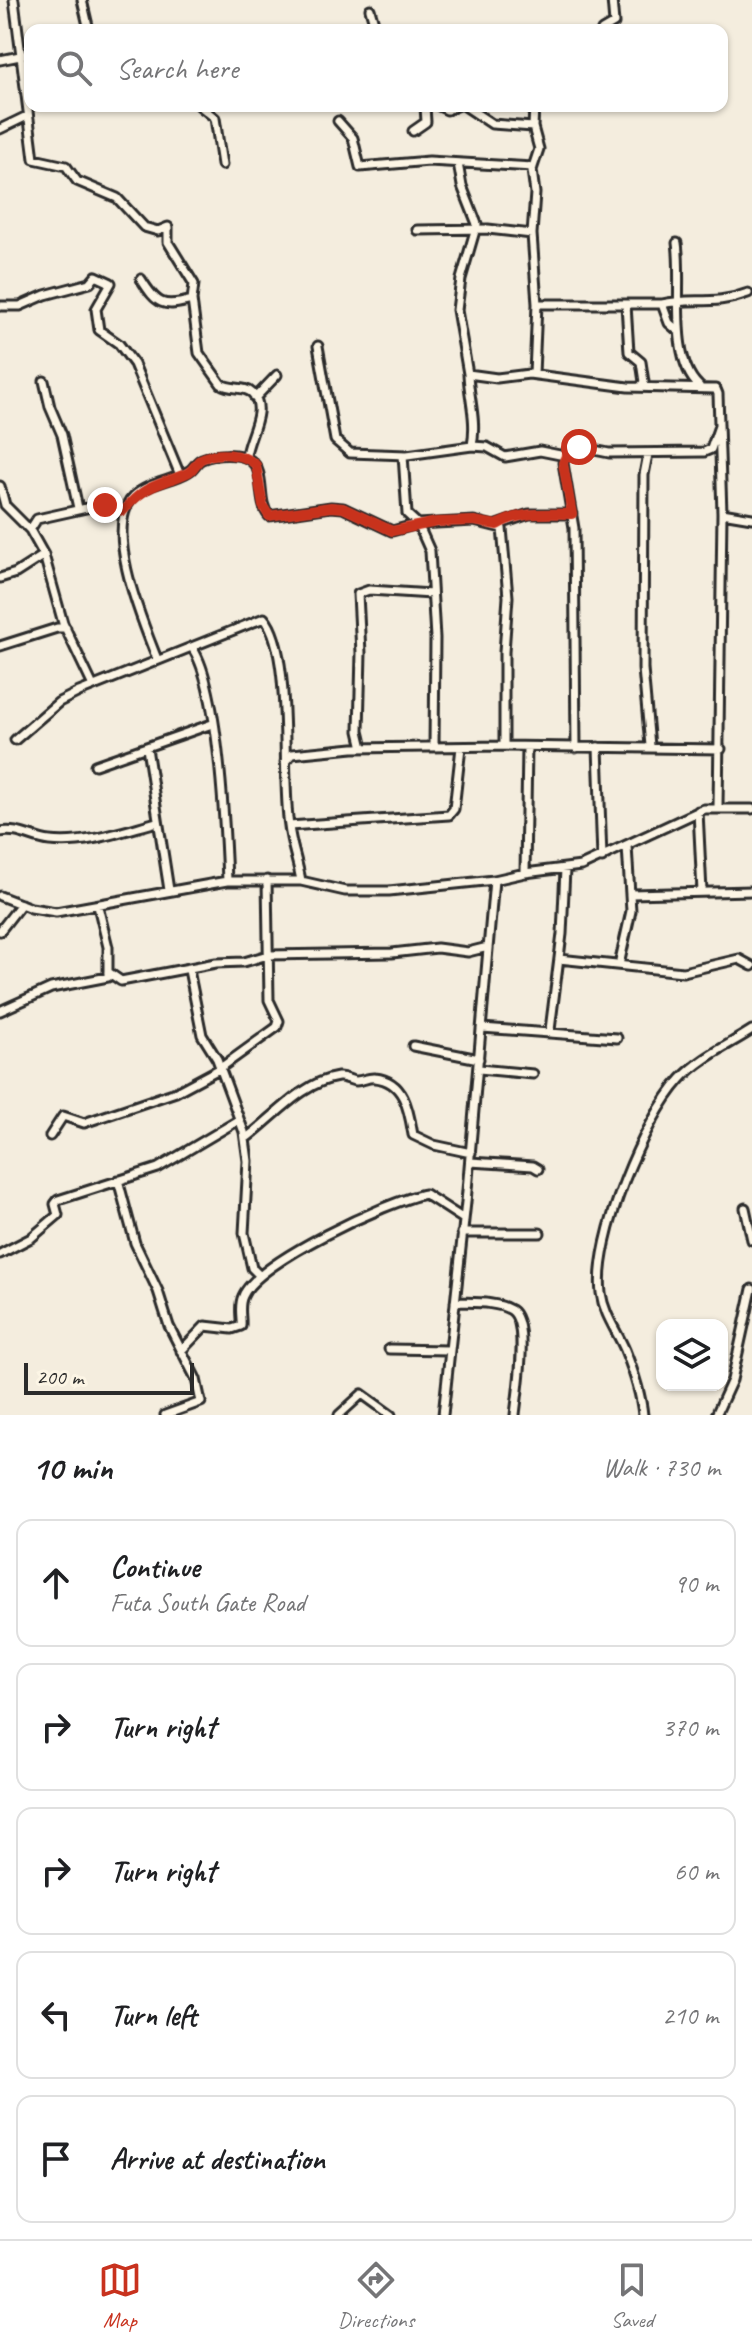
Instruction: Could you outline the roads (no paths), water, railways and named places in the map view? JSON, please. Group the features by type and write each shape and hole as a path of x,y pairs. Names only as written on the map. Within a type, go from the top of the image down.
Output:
{"street":[{"path":"14,0 24,90"},
{"path":"82,0 88,24"},
{"path":"612,0 612,24"},
{"path":"370,9 374,24"},
{"path":"0,60 24,55"},
{"path":"27,112 35,161 66,166 77,181 117,198 144,227 158,231 168,227 168,242 194,284 192,300 196,343 207,368 224,386 248,391 255,398 258,414 246,457"},
{"path":"208,112 215,118 222,165"},
{"path":"413,131 426,122 425,112"},
{"path":"475,112 483,119 504,127 533,127"},
{"path":"534,112 533,127 539,149 533,167 532,234 537,304 534,374"},
{"path":"0,129 27,116"},
{"path":"338,121 353,138 360,167 410,161 533,167"},
{"path":"458,163 477,229 466,260 457,310 468,374 467,393 474,407 476,423 472,446"},
{"path":"417,230 477,229 532,234"},
{"path":"677,243 681,273 677,330 683,358 699,386"},
{"path":"0,306 20,306 45,295 90,283 96,276 108,279 111,283 96,309 99,330 119,344 134,364 180,475"},
{"path":"141,279 147,291 165,305 173,307 192,300"},
{"path":"537,304 662,304 679,300 710,303 748,293"},
{"path":"662,304 669,323 677,330"},
{"path":"626,305 629,352 641,362 644,382 640,387"},
{"path":"318,346 337,444 355,455 403,455 472,446 487,447 505,457 540,451 565,456"},
{"path":"468,374 494,378 534,374 640,387 699,386 716,389 721,421 722,513 718,807"},
{"path":"255,398 277,375"},
{"path":"44,381 50,407 62,435 78,508"},
{"path":"576,748 572,514 565,456 574,446 648,454 704,452 711,449 721,421"},
{"path":"648,454 644,475 643,669 650,746"},
{"path":"403,455 407,514 418,524 429,544 434,747"},
{"path":"157,659 125,564 123,511 135,494 187,473 205,458 246,457 257,468 263,506 269,516 343,508 388,530 418,524 474,521 497,525 508,518 529,514 572,514"},
{"path":"0,486 5,505 30,530 44,555 66,628 93,686"},
{"path":"18,515 37,519 78,508 105,505 123,511"},
{"path":"722,513 752,518"},
{"path":"30,530 37,519"},
{"path":"497,525 505,536 508,597 504,652 504,746"},
{"path":"0,578 16,573 44,555"},
{"path":"363,748 359,731 361,653 358,594 369,590 432,594"},
{"path":"15,740 59,702 157,659 193,649 258,619 266,619 284,685 289,826 301,881"},
{"path":"0,646 66,628"},
{"path":"193,649 206,678 225,830 227,881"},
{"path":"95,765 212,724"},
{"path":"284,748 292,754 363,748 504,746 721,749"},
{"path":"289,826 449,815 454,809 461,747"},
{"path":"525,873 527,747"},
{"path":"598,747 602,858"},
{"path":"147,748 169,890"},
{"path":"285,762 292,754"},
{"path":"0,896 56,912 227,881 301,881 359,891 494,880 565,869 602,858 698,811 718,807 752,809"},
{"path":"698,811 702,892"},
{"path":"0,832 9,830 49,841 74,841 157,822"},
{"path":"619,965 630,921 627,846"},
{"path":"550,1030 565,869"},
{"path":"50,1136 63,1116 84,1123 176,1092 219,1069 279,1023 269,1000 267,880"},
{"path":"443,1415 471,1153 494,880"},
{"path":"631,894 752,891"},
{"path":"0,931 21,904"},
{"path":"0,1011 51,988 105,979 110,974 108,947 98,906"},
{"path":"108,972 121,981 268,955 392,953 437,948 468,952 488,947"},
{"path":"559,959 683,972 739,959 752,966"},
{"path":"189,970 202,1035 219,1069 245,1139 248,1161 244,1233 252,1268 260,1276"},
{"path":"482,1028 550,1030 617,1038"},
{"path":"643,1415 625,1350 609,1319 601,1294 602,1249 607,1229 645,1134 666,1098 685,1074 752,1030"},
{"path":"413,1046 479,1059"},
{"path":"479,1069 533,1074"},
{"path":"245,1139 298,1094 322,1082 338,1077 356,1081 374,1077 389,1083 404,1097 413,1135 434,1145 471,1153"},
{"path":"1,1251 31,1238 58,1215 56,1202 158,1168 239,1120"},
{"path":"470,1162 533,1166 538,1169"},
{"path":"118,1180 135,1243 196,1379 201,1402 165,1415"},
{"path":"181,1351 205,1326 232,1329 241,1326 243,1295 260,1276 331,1231 421,1195 429,1195 462,1218"},
{"path":"745,1208 752,1240"},
{"path":"462,1233 540,1233"},
{"path":"716,1415 732,1380 752,1289"},
{"path":"455,1302 505,1308 518,1318 520,1359 515,1415"},
{"path":"389,1349 449,1350"},
{"path":"339,1415 362,1394 391,1415"}]}
